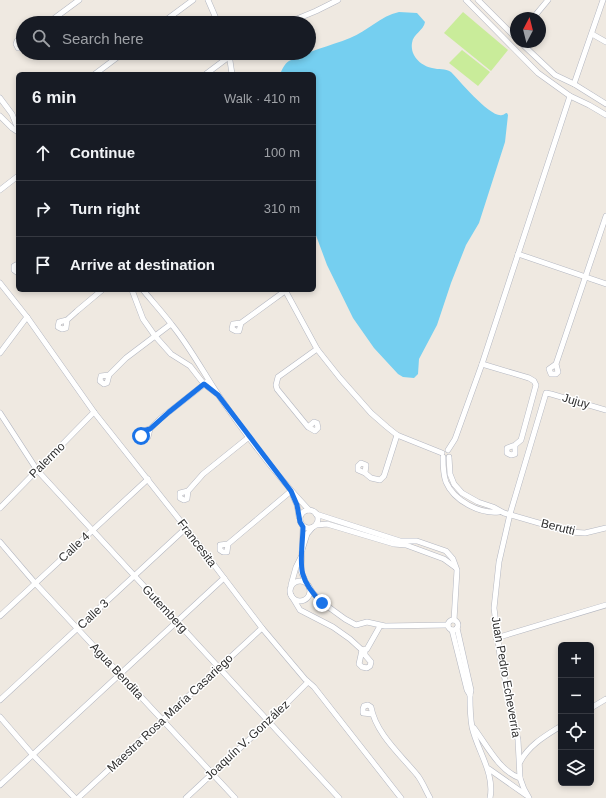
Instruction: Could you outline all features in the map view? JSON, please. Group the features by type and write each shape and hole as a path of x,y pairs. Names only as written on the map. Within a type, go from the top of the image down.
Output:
{"street":[{"path":"57,16 79,0"},
{"path":"171,16 193,0"},
{"path":"208,0 215,16"},
{"path":"304,16 338,0"},
{"path":"466,0 538,73 570,96 606,115"},
{"path":"478,0 510,31"},
{"path":"538,12 548,0"},
{"path":"571,83 592,34 603,0"},
{"path":"592,34 606,42"},
{"path":"526,48 549,70 561,79 582,89 606,104"},
{"path":"98,72 114,60"},
{"path":"208,72 223,60"},
{"path":"230,60 232,72"},
{"path":"563,91 564,84 571,83"},
{"path":"579,100 583,97 582,89"},
{"path":"515,445 521,440 536,385 534,381 529,378 482,364 570,96"},
{"path":"1,100 12,114 16,125"},
{"path":"0,116 12,128 16,129"},
{"path":"0,190 16,178"},
{"path":"556,364 606,216"},
{"path":"518,254 606,284"},
{"name":"Francesita","path":"0,283 27,317 94,412 148,479 262,628 314,687 401,798"},
{"path":"67,320 100,292"},
{"path":"133,292 143,318 155,336 171,354 190,366 204,384 218,395"},
{"path":"145,292 172,324 196,358 218,395 291,491 309,510 316,514 444,559 456,567"},
{"path":"241,323 282,292"},
{"path":"286,292 317,349 356,397 381,423 397,435 445,456"},
{"path":"0,353 27,317"},
{"path":"109,375 126,358 172,324"},
{"path":"308,427 277,389 276,385 278,377 317,349"},
{"name":"Berutti","path":"482,364 455,439 448,450 450,453 445,456 450,474 457,488 469,498 494,507 499,512 576,533 585,533 606,528"},
{"path":"150,429 209,380"},
{"name":"Jujuy","path":"546,394 551,394 606,410"},
{"name":"Juan Pedro Echeverría","path":"528,797 520,778 518,740 496,638 494,608 497,573 510,514 546,394"},
{"name":"Palermo","path":"0,508 94,412"},
{"name":"Gutemberg","path":"0,413 36,470 340,798"},
{"path":"365,473 374,480 380,480 384,476 397,435"},
{"path":"188,491 210,467 250,437"},
{"name":"Calle 4","path":"0,616 148,479"},
{"path":"291,491 297,505 299,519 303,527 301,571 310,592 305,599 298,601 291,595"},
{"path":"228,544 291,491"},
{"path":"299,519 303,512 309,510"},
{"path":"316,514 318,519 317,524"},
{"path":"380,626 363,650 350,638 333,627 300,610 291,595 290,586 307,534 317,524 327,524 394,544 411,540 417,541 446,551 453,559 456,567 454,620 458,624 455,629 456,639 467,690 470,695 472,724 484,761 488,768 491,787 490,798"},
{"path":"303,527 312,528"},
{"name":"Calle 3","path":"0,700 186,528"},
{"name":"Agua Bendita","path":"0,542 35,583 236,798"},
{"path":"0,785 224,578"},
{"path":"290,586 298,581 307,584 322,603 351,623 359,625 367,622 380,626 448,625 455,629"},
{"path":"496,638 606,605"},
{"path":"448,625 449,622 454,620"},
{"name":"Maestra Rosa María Casariego","path":"76,798 262,628"},
{"name":"Joaquín V. González","path":"186,798 269,721 308,682"},
{"path":"594,706 606,699"},
{"path":"372,714 387,740 419,778 430,798"},
{"path":"0,717 32,754 76,798"},
{"path":"472,724 493,755 504,768 511,774 520,778"},
{"path":"519,763 534,744 558,728"},
{"path":"484,761 488,755 493,755"},
{"path":"488,768 496,765 497,760"},
{"path":"488,768 528,797"}],"green space":[{"path":"463,12 508,50 491,71 444,33"},
{"path":"462,50 490,72 478,86 449,63"}],"water":[{"path":"399,12 417,13 425,22 423,27 414,37 412,43 413,52 420,63 428,67 451,72 475,98 490,111 503,115 507,113 508,115 505,142 479,223 466,245 437,325 419,359 418,374 414,378 403,377 398,374 374,348 353,318 327,265 316,235 316,72 281,72 287,62 291,60 316,60 316,50 363,32 380,20"}],"route":[{"path":"141,436 142,431 150,429 204,384 218,395 291,491 297,505 300,522 303,527 301,556 302,575 313,593 322,603"}]}
